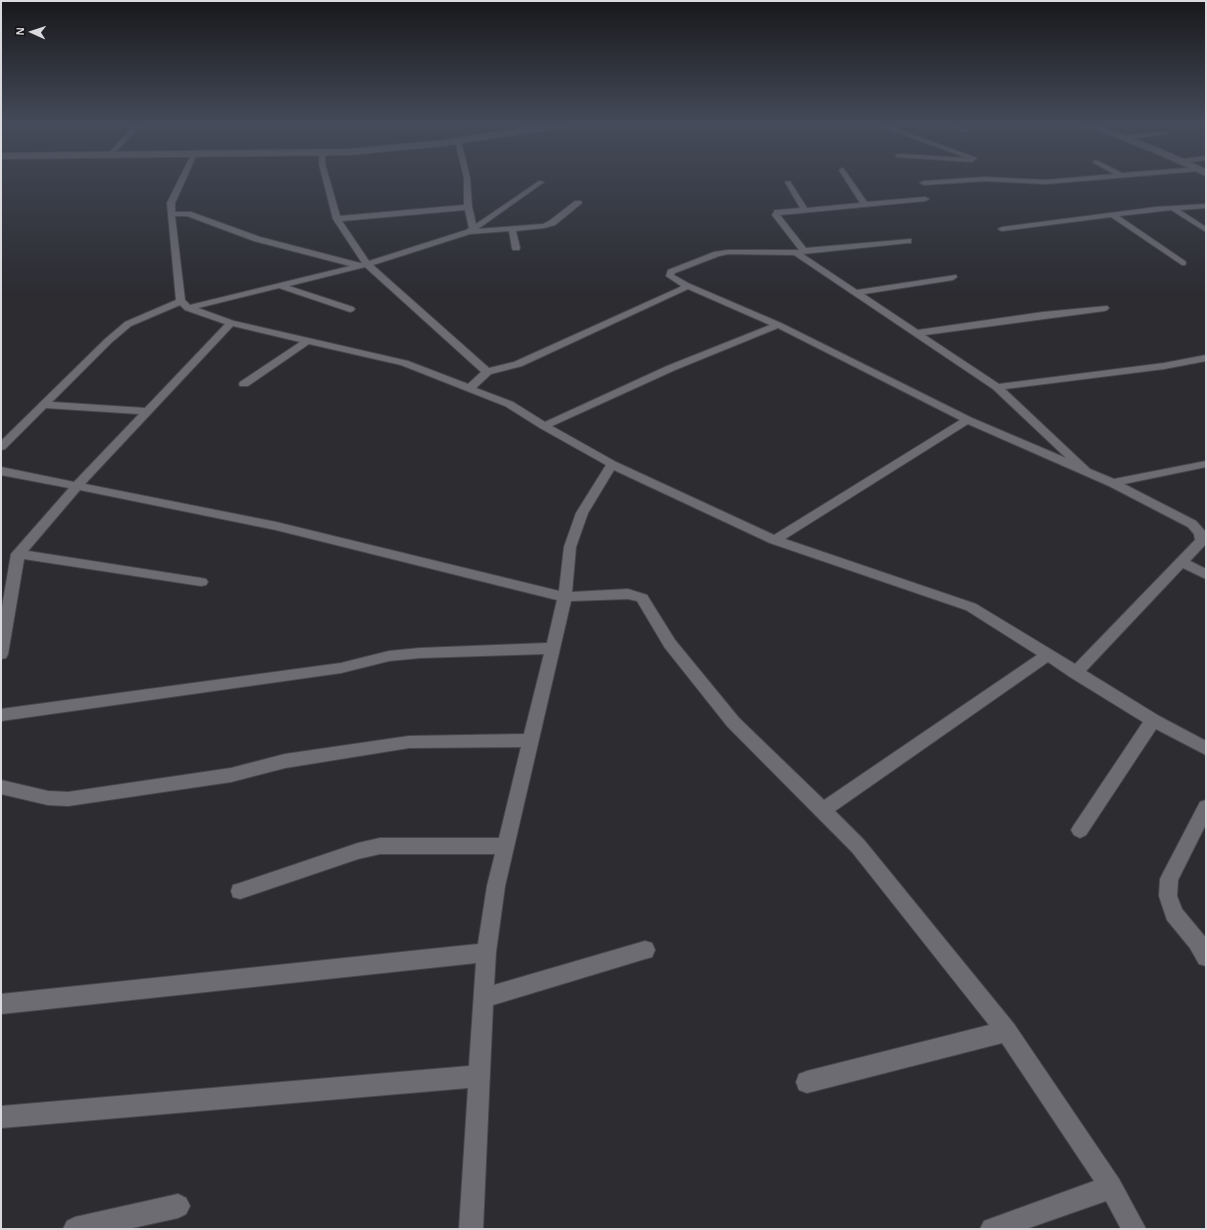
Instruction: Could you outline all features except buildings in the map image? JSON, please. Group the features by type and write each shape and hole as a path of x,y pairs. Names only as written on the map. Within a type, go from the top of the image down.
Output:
{"street":[{"path":"181,181 171,203 171,214 185,305"},
{"path":"327,181 337,219 363,265 487,372"},
{"path":"467,181 471,230"},
{"path":"849,181 865,205"},
{"path":"924,183 948,181"},
{"path":"1034,181 1054,181"},
{"path":"471,230 541,182"},
{"path":"788,182 805,210"},
{"path":"925,199 778,212 776,215 800,252 855,293 997,387 1086,471"},
{"path":"1,447 108,341 128,324 153,312 281,286 363,265 471,230 544,226 552,224 578,203"},
{"path":"1002,229 1172,208 1206,206"},
{"path":"337,219 468,207"},
{"path":"1172,208 1206,230"},
{"path":"171,214 188,214 257,239 363,265"},
{"path":"1113,215 1182,263"},
{"path":"512,228 516,248"},
{"path":"908,241 800,252 728,252 717,254 671,272 670,276 687,286 778,325 968,420 1113,483 1185,520 1197,528 1202,541 1075,673"},
{"path":"855,293 953,277"},
{"path":"281,286 350,309"},
{"path":"469,389 487,372 518,364 687,286"},
{"path":"185,305 231,323 404,363 509,404 544,426 612,464 775,540 971,607 1075,673 1153,720 1206,749"},
{"path":"916,333 1104,308"},
{"path":"1,654 18,554 77,486 231,323"},
{"path":"544,426 671,368 778,325"},
{"path":"244,384 307,341"},
{"path":"997,387 1164,366 1206,358"},
{"path":"44,405 148,411"},
{"path":"775,540 968,420"},
{"path":"471,1229 486,952 496,886 565,596 570,547 582,513 612,464"},
{"path":"1113,483 1206,464"},
{"path":"1,471 276,526 565,596 628,594 642,598 670,644 733,722 858,846 1007,1031 1111,1186 1134,1229"},
{"path":"18,554 201,582"},
{"path":"1182,562 1206,575"},
{"path":"1,714 341,668 389,656 420,653 552,648"},
{"path":"823,810 1047,655"},
{"path":"1080,830 1153,720"},
{"path":"1,787 48,798 68,799 231,775 285,761 410,742 530,740"},
{"path":"1206,807 1169,879 1168,896 1174,914 1197,941 1206,957"},
{"path":"240,891 358,851 380,846 506,846"},
{"path":"484,998 645,950"},
{"path":"1,1004 486,952"},
{"path":"807,1082 1007,1031"},
{"path":"1,1117 480,1076"},
{"path":"992,1229 1111,1186"},
{"path":"75,1229 178,1206"}]}
